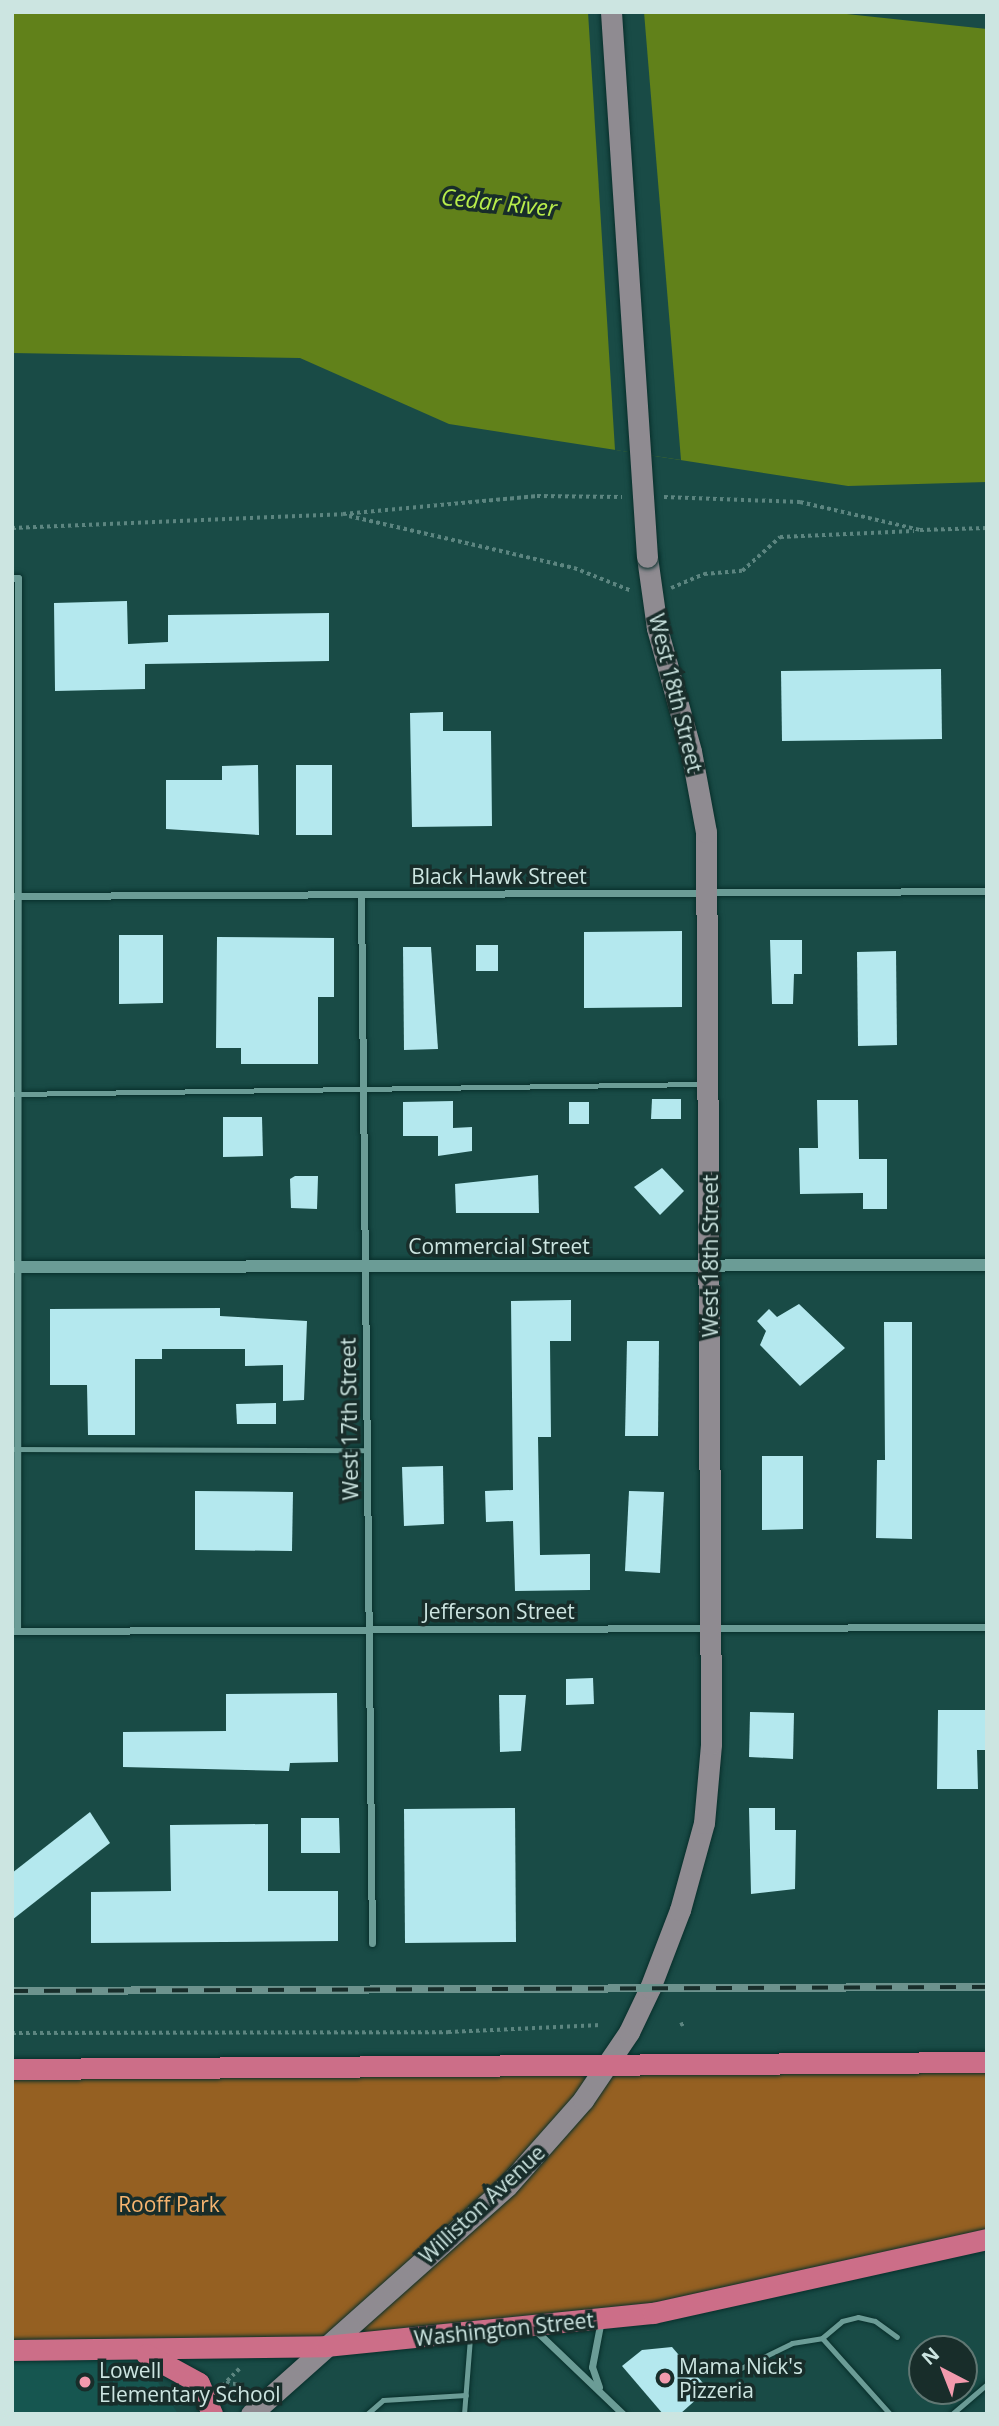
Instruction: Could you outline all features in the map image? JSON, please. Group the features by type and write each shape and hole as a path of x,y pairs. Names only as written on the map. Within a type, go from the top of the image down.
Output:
{"highway":[{"path":"12,2068 987,2062"},
{"name":"Washington Street","path":"12,2350 326,2346 471,2334 653,2314 987,2239"},
{"path":"138,2350 191,2375 207,2394 212,2414"}],"main road":[{"name":"West 18th Street","path":"611,12 647,557 657,628 703,809 707,892 711,1744 704,1823 664,1955"},
{"name":"Williston Avenue","path":"254,2413 532,2160 607,2066 664,1955"}],"street":[{"path":"15,578 15,1631"},
{"name":"Black Hawk Street","path":"15,896 987,891"},
{"name":"West 17th Street","path":"361,894 372,1943"},
{"name":"Commercial Street","path":"15,1267 987,1265"},
{"name":"Jefferson Street","path":"15,1631 987,1627"},
{"path":"599,2388 592,2367 601,2319"},
{"path":"533,2327 576,2374 599,2388 623,2414"}],"lane":[{"path":"15,1094 363,1086 708,1084"},
{"path":"15,1449 367,1450"},
{"path":"737,2370 792,2343 822,2338 842,2321 858,2317 876,2321 897,2337"},
{"path":"464,2414 471,2334"},
{"path":"822,2338 890,2414"},
{"path":"952,2414 987,2384"},
{"path":"367,2414 383,2400 466,2395"}],"path":[{"path":"12,528 343,514 537,496 629,497"},
{"path":"655,497 800,502 920,530 987,528"},
{"path":"12,2033 601,2025"},
{"path":"219,2388 240,2368"},
{"path":"226,2383 244,2385"}],"shaded area":[{"name":"Lowell Elementary School","path":"12,2350 138,2350 178,2414 12,2414"}],"green space":[{"name":"Rooff Park","path":"987,2057 987,2241 772,2288 471,2334 12,2348 12,2061"}],"water":[{"name":"Cedar River","path":"12,12 828,12 987,29 987,482 848,486 449,424 300,358 12,353"}],"pier":[{"path":"588,12 644,12 681,460 615,450"}],"building":[{"path":"127,601 128,644 168,642 168,615 329,613 329,661 145,664 145,689 55,691 54,603"},
{"path":"941,669 942,739 782,741 781,671"},
{"path":"443,712 443,731 491,731 492,826 412,827 410,713"},
{"path":"258,765 259,835 166,829 166,780 222,780 222,766"},
{"path":"296,765 332,765 332,835 296,835"},
{"path":"682,931 682,1007 584,1008 584,932"},
{"path":"119,935 163,935 163,1003 119,1004"},
{"path":"217,937 334,938 334,997 318,997 318,1064 241,1064 241,1048 216,1048"},
{"path":"770,940 802,940 802,974 794,974 793,1004 772,1004"},
{"path":"476,945 498,945 498,971 476,971"},
{"path":"403,947 431,947 438,1049 404,1050"},
{"path":"896,951 897,1045 858,1046 857,952"},
{"path":"652,1099 681,1099 681,1119 651,1119"},
{"path":"817,1100 858,1100 859,1159 887,1159 887,1209 863,1209 863,1193 800,1194 799,1148 818,1148"},
{"path":"453,1101 453,1128 472,1127 472,1151 438,1156 438,1136 403,1136 403,1102"},
{"path":"569,1102 589,1102 589,1124 569,1124"},
{"path":"223,1117 262,1117 263,1156 223,1157"},
{"path":"662,1168 684,1191 660,1215 634,1187"},
{"path":"538,1175 539,1213 456,1213 455,1184"},
{"path":"295,1176 318,1176 317,1209 291,1208 290,1179"},
{"path":"571,1300 571,1341 550,1341 551,1437 538,1437 540,1555 590,1554 590,1590 515,1591 513,1521 486,1522 485,1491 513,1490 511,1301"},
{"path":"799,1304 845,1348 800,1386 760,1345 766,1331 757,1321 769,1309 777,1317"},
{"path":"220,1308 220,1316 307,1321 304,1400 283,1401 283,1365 245,1366 245,1349 162,1349 162,1359 135,1359 135,1435 88,1435 87,1385 50,1385 50,1309"},
{"path":"884,1322 912,1322 912,1539 876,1538 877,1460 885,1460"},
{"path":"627,1341 659,1341 658,1436 625,1436"},
{"path":"276,1403 276,1424 237,1424 236,1404"},
{"path":"762,1456 803,1456 803,1529 762,1530"},
{"path":"443,1466 444,1524 404,1526 402,1467"},
{"path":"195,1491 293,1492 292,1551 195,1550"},
{"path":"629,1491 664,1492 660,1573 625,1571"},
{"path":"593,1678 594,1704 566,1705 566,1679"},
{"path":"337,1693 338,1762 290,1763 289,1771 123,1767 123,1732 226,1731 226,1694"},
{"path":"499,1695 526,1695 521,1751 500,1752"},
{"path":"938,1710 987,1710 987,1750 977,1750 978,1789 937,1789"},
{"path":"750,1712 794,1713 793,1759 749,1757"},
{"path":"515,1808 516,1942 405,1943 404,1809"},
{"path":"749,1808 775,1808 775,1830 796,1830 795,1889 751,1894"},
{"path":"90,1812 110,1843 12,1920 12,1873"},
{"path":"301,1818 339,1818 340,1853 301,1853"},
{"path":"268,1824 268,1891 338,1891 338,1941 91,1943 91,1892 171,1891 170,1825"},
{"name":"Mama Nick's Pizzeria","path":"672,2347 708,2389 680,2414 663,2414 622,2366 642,2350"}],"railway":[{"path":"12,1991 987,1987"}],"place":[{"name":"Mama Nick's Pizzeria","path":"665,2378"},
{"name":"Lowell Elementary School","path":"85,2382"}]}
